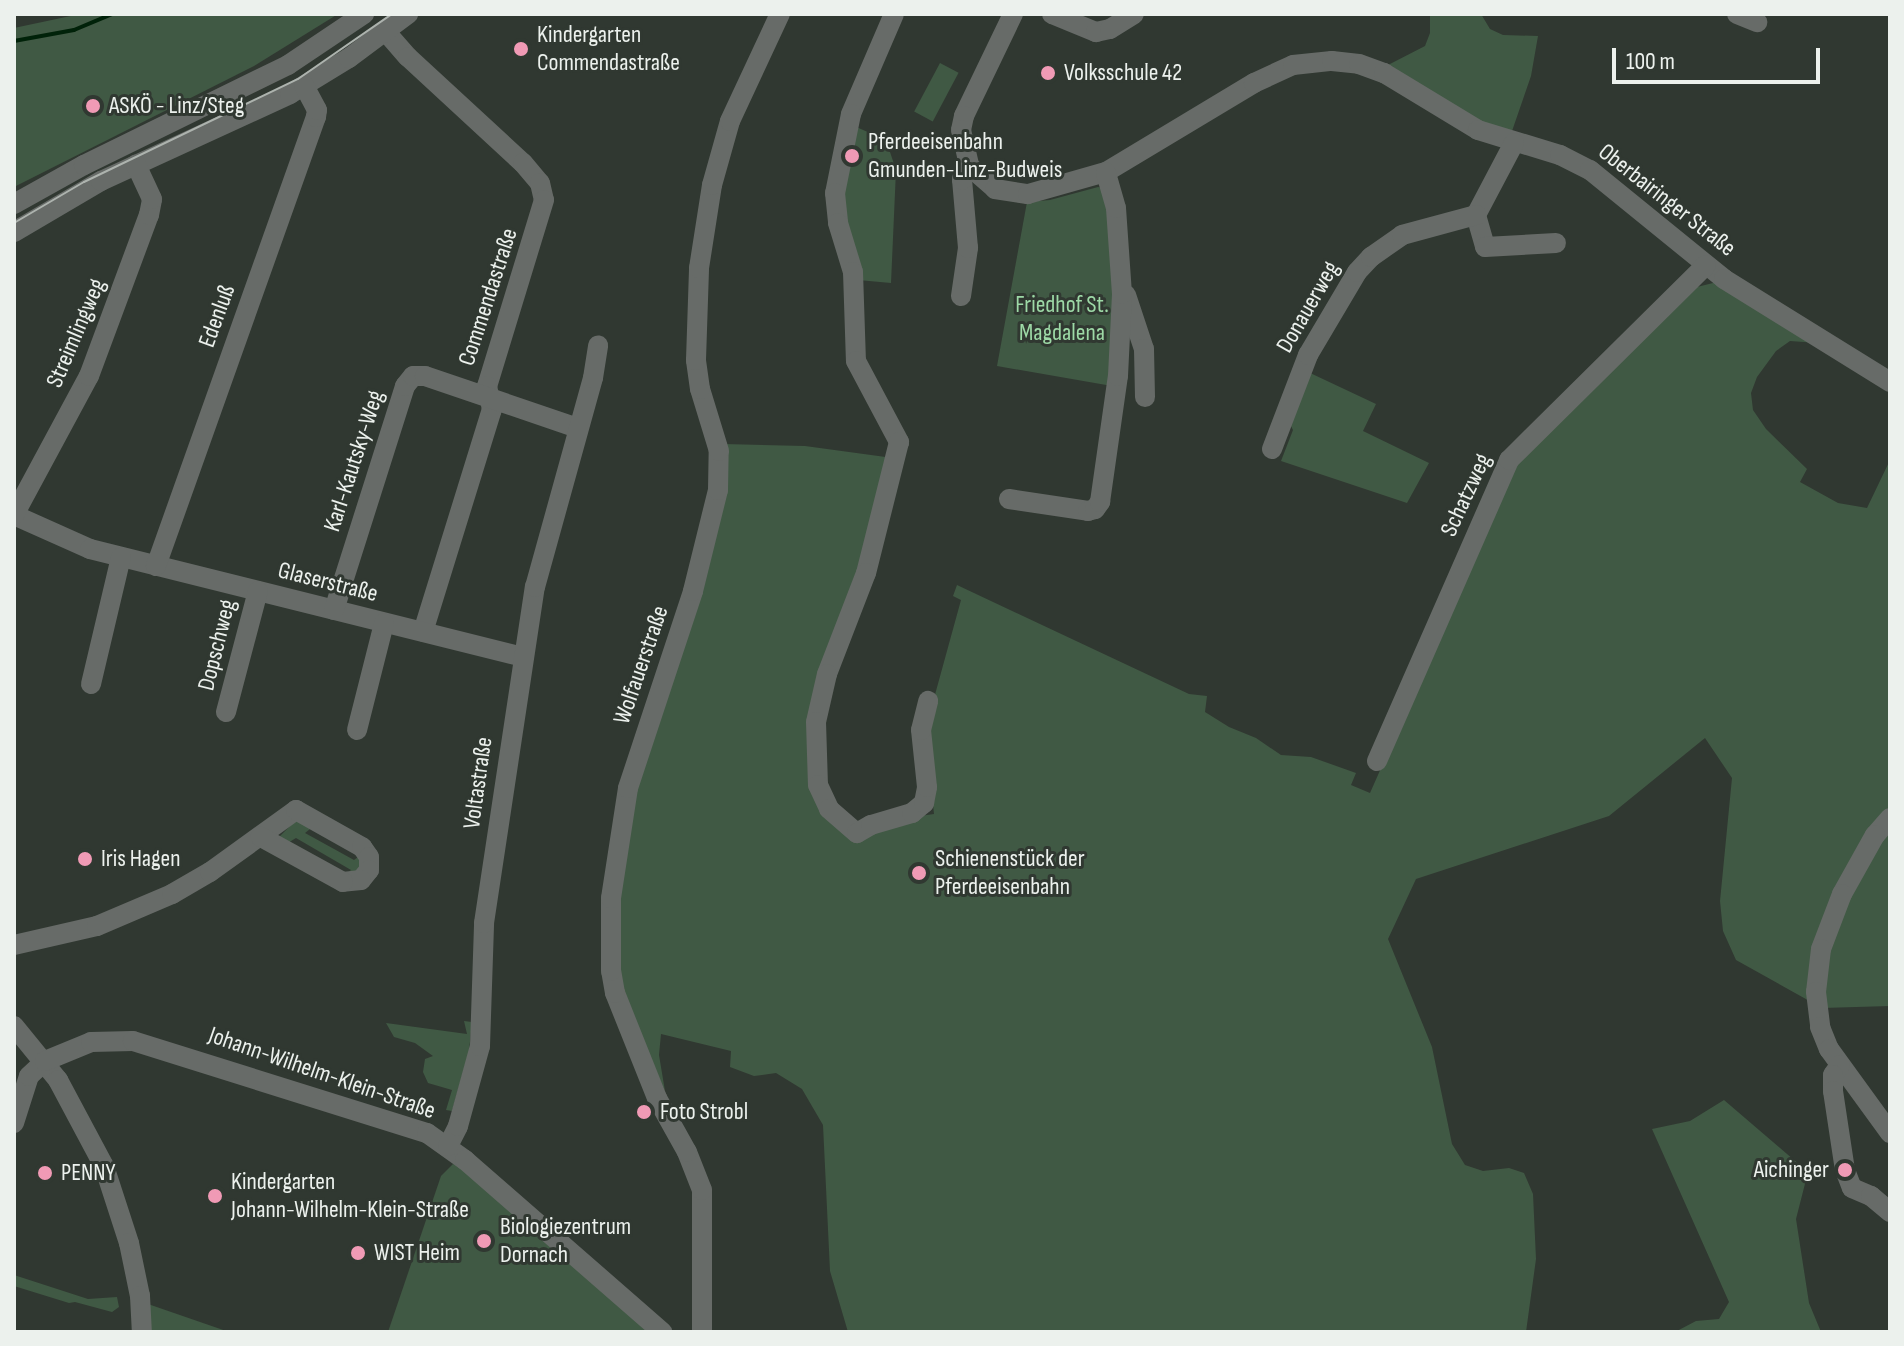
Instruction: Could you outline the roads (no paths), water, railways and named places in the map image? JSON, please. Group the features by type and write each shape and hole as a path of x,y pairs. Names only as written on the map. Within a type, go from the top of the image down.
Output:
{"street":[{"path":"14,204 84,165 288,65 364,14"},
{"path":"14,232 73,196 304,86 408,14"},
{"name":"Wolfauerstraße","path":"702,1332 702,1190 687,1152 657,1098 615,993 611,971 611,898 628,788 693,591 718,490 719,451 700,389 696,360 698,281 712,185 730,121 780,14"},
{"path":"894,14 851,114 835,193 838,223 853,272 856,361 869,389 891,423 899,450 863,584 827,674 816,722 818,785 829,809 857,833 871,825 912,813 924,803 927,787 921,730 928,701"},
{"path":"961,296 968,248 962,173 969,166 961,142 964,116 1013,14"},
{"path":"1052,14 1096,32 1110,29 1134,14"},
{"path":"1737,14 1757,22"},
{"name":"Commendastraße","path":"386,32 408,57 523,163 543,192 542,212 487,386 492,409 423,632"},
{"name":"Oberbairinger Straße","path":"969,166 987,184 1014,194 1056,188 1106,172 1273,73 1293,65 1332,61 1359,64 1384,73 1464,124 1514,143 1560,155 1590,170 1706,265 1890,382"},
{"name":"Edenluß","path":"156,566 316,117 317,110 304,86"},
{"path":"1514,143 1476,215 1485,247 1556,243"},
{"name":"Streimlingweg","path":"14,515 89,376 149,215 152,199 136,165"},
{"path":"1009,499 1088,511 1095,509 1100,502 1118,376 1122,294 1116,208 1106,172"},
{"name":"Donauerweg","path":"1272,449 1308,355 1357,272 1371,257 1402,235 1476,215"},
{"name":"Schatzweg","path":"1377,761 1509,460 1706,265"},
{"path":"1122,294 1130,299 1144,349 1145,397"},
{"name":"Voltastraße","path":"448,1146 458,1126 480,1046 484,923 522,657 544,548 597,363 598,345"},
{"name":"Karl-Kautsky-Weg","path":"334,610 405,386 413,376 425,376 490,399"},
{"path":"490,399 578,428"},
{"name":"Glaserstraße","path":"14,515 75,544 121,557 522,657"},
{"path":"91,684 121,557"},
{"name":"Dopschweg","path":"226,712 258,591"},
{"path":"357,730 384,623"},
{"path":"14,945 65,936 128,914 183,888 296,810 362,847 369,857 369,870 361,880 343,882 261,837"},
{"path":"1890,818 1857,863 1821,949 1816,1012 1824,1038 1840,1065 1890,1133"},
{"path":"14,1026 45,1061 80,1117 104,1166 129,1243 140,1296 142,1332"},
{"name":"Johann-Wilhelm-Klein-Straße","path":"45,1061 91,1042 133,1041 154,1045 427,1133 448,1146 662,1332"},
{"path":"14,1123 29,1076 45,1061"},
{"path":"1840,1065 1833,1075 1833,1091 1845,1170 1852,1188 1871,1196 1890,1212"}],"waterway":[{"path":"14,41 74,30 112,14"}],"tram line":[{"path":"14,223 84,182 298,79 392,14"}],"place":[{"name":"Kindergarten Commendastraße","path":"521,49"},
{"name":"Volksschule 42","path":"1048,73"},
{"name":"ASKÖ - Linz/Steg","path":"93,106"},
{"name":"Pferdeeisenbahn Gmunden-Linz-Budweis","path":"852,156"},
{"name":"Iris Hagen","path":"85,859"},
{"name":"Schienenstück der Pferdeeisenbahn","path":"919,873"},
{"name":"Foto Strobl","path":"644,1112"},
{"name":"Aichinger","path":"1845,1170"},
{"name":"PENNY","path":"45,1173"},
{"name":"Kindergarten Johann-Wilhelm-Klein-Straße","path":"215,1196"},
{"name":"Biologiezentrum Dornach","path":"484,1241"},
{"name":"WIST Heim","path":"358,1253"}],"park label":[{"name":"Friedhof St. Magdalena","path":"1062,319"}]}
